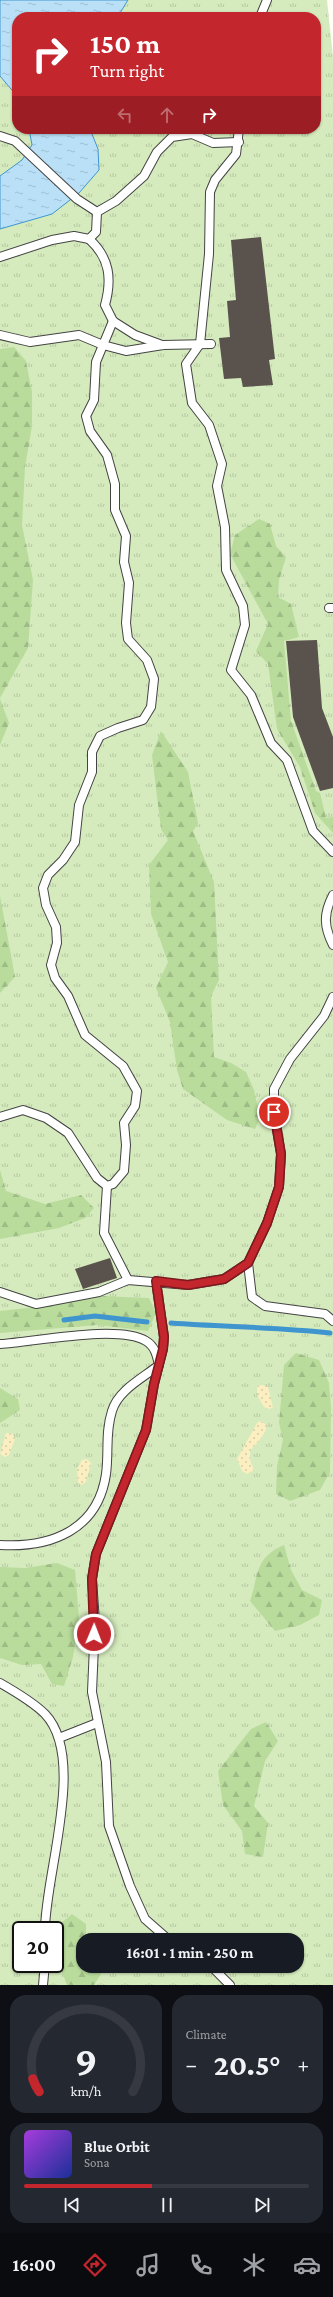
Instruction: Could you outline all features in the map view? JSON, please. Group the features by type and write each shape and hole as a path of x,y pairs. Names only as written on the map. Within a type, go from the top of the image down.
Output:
{"lane":[{"path":"262,12 267,0"},
{"path":"97,212 116,201 144,176 157,152 172,137 192,134 213,143 239,142"},
{"path":"240,134 236,154 215,180 210,192 208,254 200,344 186,364 192,403 209,425 222,464 217,486 225,527 226,570 243,606 245,625 231,670 251,695 271,743 287,760 313,831 333,852"},
{"path":"0,136 15,141 77,199 97,212"},
{"path":"88,239 96,232 97,212"},
{"path":"0,258 52,240 74,236 88,239 98,247 108,266 110,288 105,305 113,321 135,335 163,345"},
{"path":"107,1186 113,1184 124,1171 126,1145 124,1123 135,1106 137,1091 123,1066 85,1036 68,996 55,978 51,965 57,943 56,927 46,905 43,888 48,875 63,860 75,842 78,805 92,772 92,752 100,736 118,728 143,720 151,707 152,700 154,679 147,660 128,639 126,624 129,583 124,562 126,536 115,510 115,484 107,455 90,431 86,416 94,400 96,362 113,321"},
{"path":"0,335 30,342 79,335 103,345 126,351 163,345 211,344"},
{"path":"333,896 327,906 326,930 333,945"},
{"path":"0,1292 36,1304 99,1292 128,1280 156,1281 188,1285 224,1279 248,1263 267,1223 279,1187 281,1154 274,1112 274,1089 290,1059 324,1016 333,997"},
{"path":"0,1117 23,1110 46,1118 68,1133 97,1178 107,1186"},
{"path":"107,1186 104,1233 128,1280"},
{"path":"248,1263 252,1297 265,1306 325,1314 333,1321"},
{"path":"156,1281 164,1337 163,1349 146,1430 96,1554 92,1579 95,1622 92,1692 106,1762 109,1826 130,1886 146,1919 161,1933"},
{"path":"0,1344 81,1335 123,1334 146,1341 156,1352 159,1365"},
{"path":"0,1545 22,1546 52,1541 79,1527 97,1504 106,1475 107,1436 112,1410 124,1392 159,1365"},
{"path":"0,1683 45,1714 59,1738 65,1786 46,1921"},
{"path":"59,1738 97,1723"},
{"path":"43,1985 44,1973"},
{"path":"218,1973 230,1985"}],"green space":[{"path":"0,0 327,0 333,58 333,1985 0,1985"},
{"path":"14,347 26,361 32,392 32,426 25,467 22,525 33,580 28,648 0,698 0,349"},
{"path":"259,519 270,524 276,546 286,557 279,580 278,597 291,604 299,637 284,641 291,721 316,791 320,793 326,818 333,817 333,833 315,813 300,767 277,729 268,664 256,651 268,624 230,554 235,535"},
{"path":"0,699 9,723 0,745"},
{"path":"161,731 188,772 198,823 193,831 214,882 219,980 211,996 214,1057 231,1063 246,1072 254,1090 260,1118 255,1129 227,1120 183,1089 177,1070 170,1022 156,988 168,962 151,914 149,865 168,840 161,829 152,755"},
{"path":"0,896 15,977 0,993"},
{"path":"0,1170 6,1191 45,1204 81,1195 94,1208 85,1218 59,1228 0,1239"},
{"path":"99,1296 149,1298 156,1313 148,1331 97,1325 0,1333 0,1311 54,1305"},
{"path":"296,1353 319,1360 329,1383 331,1408 330,1472 320,1490 290,1501 276,1494 277,1466 283,1440 279,1423 284,1365"},
{"path":"0,1388 18,1399 20,1410 0,1423"},
{"path":"284,1545 291,1570 302,1590 322,1600 319,1615 300,1625 275,1631 250,1601 262,1562 274,1550"},
{"path":"57,1563 75,1570 79,1618 73,1657 64,1686 52,1684 41,1664 22,1665 0,1658 0,1567 25,1568"},
{"path":"266,1722 278,1741 265,1761 254,1806 268,1823 263,1857 245,1854 242,1831 223,1805 218,1771 251,1729"},
{"path":"72,1914 86,1924 86,1933 76,1933 76,1973 101,1973 94,1985 67,1985 63,1973 63,1921"}],"sand":[{"path":"263,1385 268,1387 273,1407 270,1409 264,1407 257,1395 257,1386"},
{"path":"260,1421 267,1425 262,1437 250,1451 250,1460 254,1470 247,1474 242,1471 237,1459 257,1423"},
{"path":"6,1433 13,1434 15,1439 9,1455 5,1457 0,1454"},
{"path":"87,1459 91,1463 86,1482 81,1485 78,1482 77,1469 82,1460"}],"water":[{"path":"0,0 128,0 121,12 12,12 12,90 0,76"},
{"path":"30,134 92,134 98,149 99,170 79,193 52,214 0,229 0,176 22,160 32,145"}],"building":[{"path":"261,237 275,359 269,360 273,385 243,387 241,378 224,379 219,338 230,337 227,301 236,300 231,240"},
{"path":"317,640 322,708 333,737 333,788 320,791 293,717 286,641"},
{"path":"110,1258 117,1278 83,1289 75,1269"}],"waterway":[{"path":"64,1320 95,1316 147,1322"},
{"path":"171,1323 290,1329 330,1333"}],"route":[{"path":"94,1634 95,1622 92,1579 96,1554 137,1457 146,1430 154,1384 163,1349 164,1337 156,1281 188,1285 224,1279 248,1263 267,1223 279,1187 281,1154 274,1112"}]}
